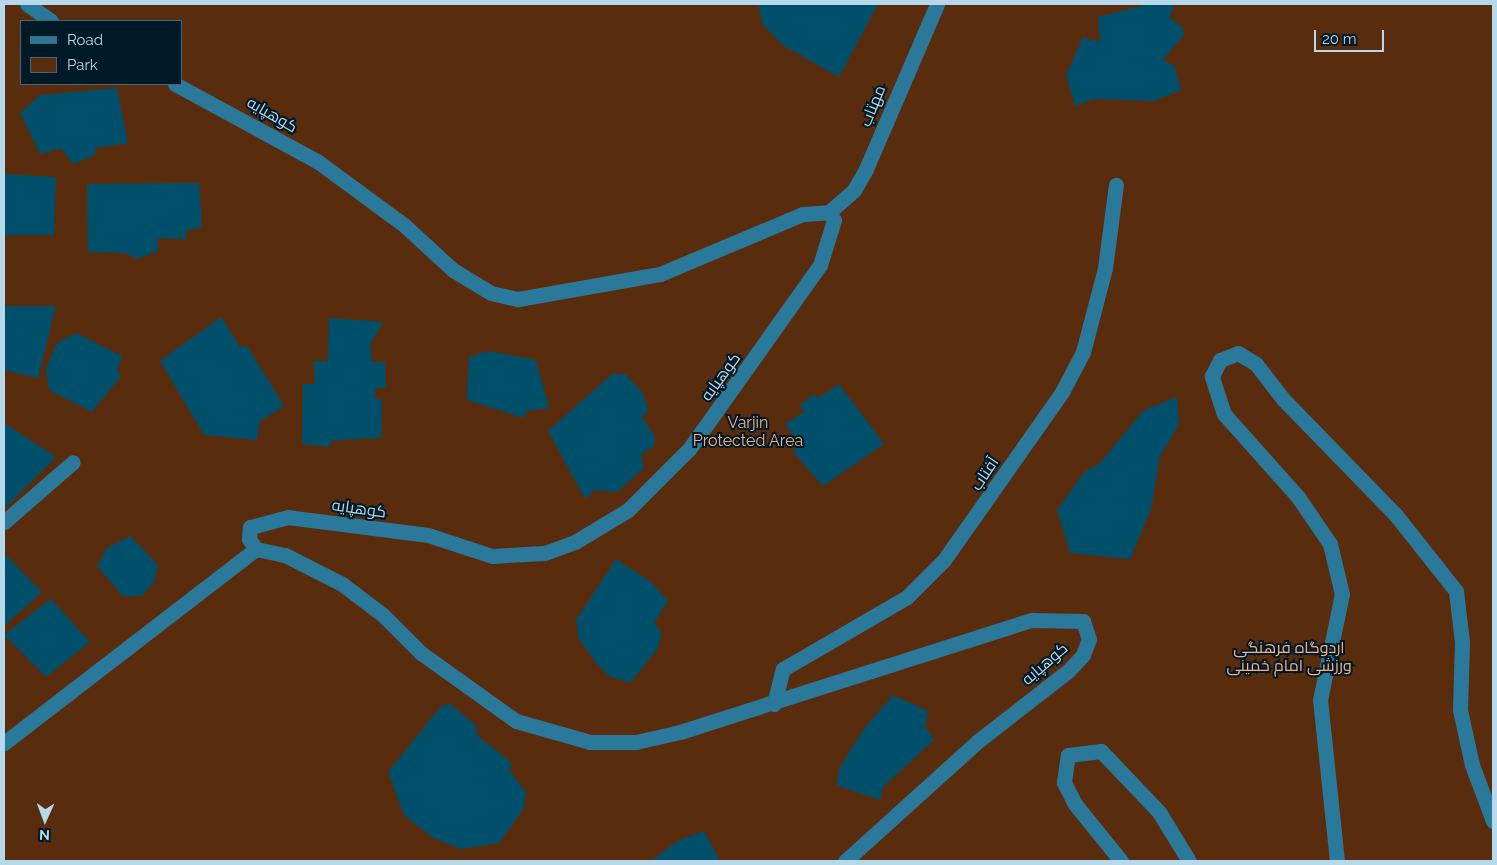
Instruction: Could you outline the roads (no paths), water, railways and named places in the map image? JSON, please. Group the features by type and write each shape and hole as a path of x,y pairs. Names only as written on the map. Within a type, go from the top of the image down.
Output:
{"street":[{"path":"27,4 50,20"},
{"name":"مهتاب","path":"829,212 854,190 866,169 937,4"},
{"name":"کوهپایه","path":"177,85 317,161 404,225 454,270 491,293 518,299 660,274 803,214 829,212 834,220 820,265 689,448 628,510 575,542 544,553 492,556 428,535 288,517 250,527 249,539 256,549 285,555 342,584 478,696 516,721 552,735 590,742 636,742 774,704 1032,620 1070,618 1083,620 1088,629 1083,655 1068,671 978,741 845,861"},
{"name":"آفتاب","path":"774,704 783,669 906,597 944,560 1062,392 1083,352 1105,268 1116,185"},
{"path":"1337,861 1320,700 1342,594 1330,544 1298,497 1224,414 1212,376 1220,360 1238,353 1256,364 1283,399 1395,514 1456,591 1462,642 1460,710 1472,765 1493,821"},
{"path":"4,522 74,462"},
{"path":"4,743 256,549"},
{"path":"1121,861 1064,782 1068,755 1101,751 1159,812 1189,861"}],"park label":[{"name":"Varjin Protected Area","path":"748,432"},
{"name":"اردوگاه فرهنگی ورزشی امام خمینی","path":"1289,657"}]}
